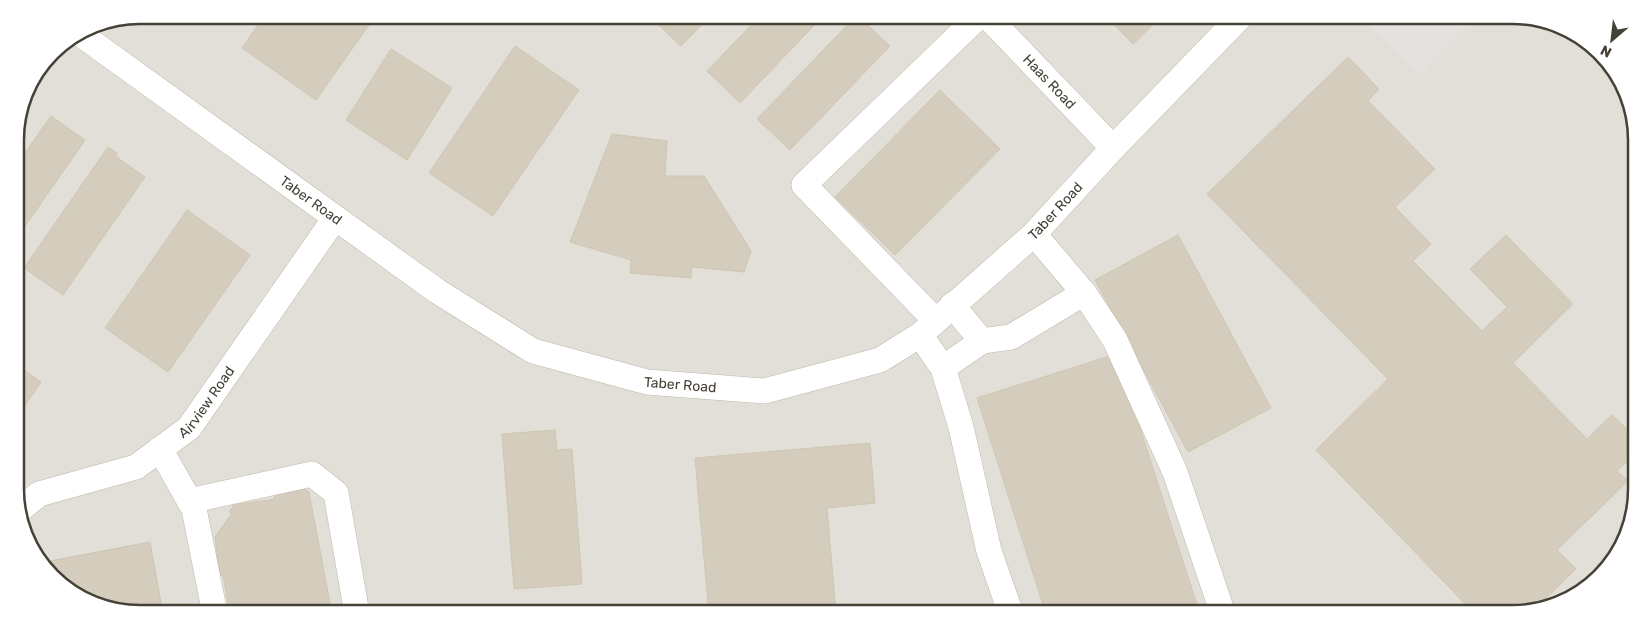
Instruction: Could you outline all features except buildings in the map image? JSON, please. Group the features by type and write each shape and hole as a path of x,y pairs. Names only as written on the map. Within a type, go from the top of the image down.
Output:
{"street":[{"path":"971,24 804,185 936,320 982,341"},
{"name":"Haas Road","path":"995,24 1113,148"},
{"name":"Taber Road","path":"85,38 436,292 533,351 647,382 765,391 880,360 936,320 1034,234 1113,148 1233,24"},
{"name":"Airview Road","path":"25,506 40,494 136,467 189,428 335,218"},
{"path":"1034,234 1084,292 1116,340 1175,472 1220,605"},
{"path":"943,368 982,341 1011,337 1084,292"},
{"path":"936,320 943,368 961,427 989,551 1008,605"},
{"path":"160,449 194,509 213,605"},
{"path":"189,501 312,474 336,493 355,605"}],"shaded area":[{"path":"140,24 1512,24 1535,26 1549,30 1577,43 1587,51 1587,65 1601,65 1604,69 1613,82 1619,96 1627,125 1628,489 1622,526 1613,547 1604,560 1583,581 1570,590 1549,599 1520,605 140,605 103,599 75,586 53,566 43,554 36,540 26,512 24,489 24,132 28,110 43,75 75,43 110,28"},
{"path":"1367,24 1468,24 1420,74"}]}
